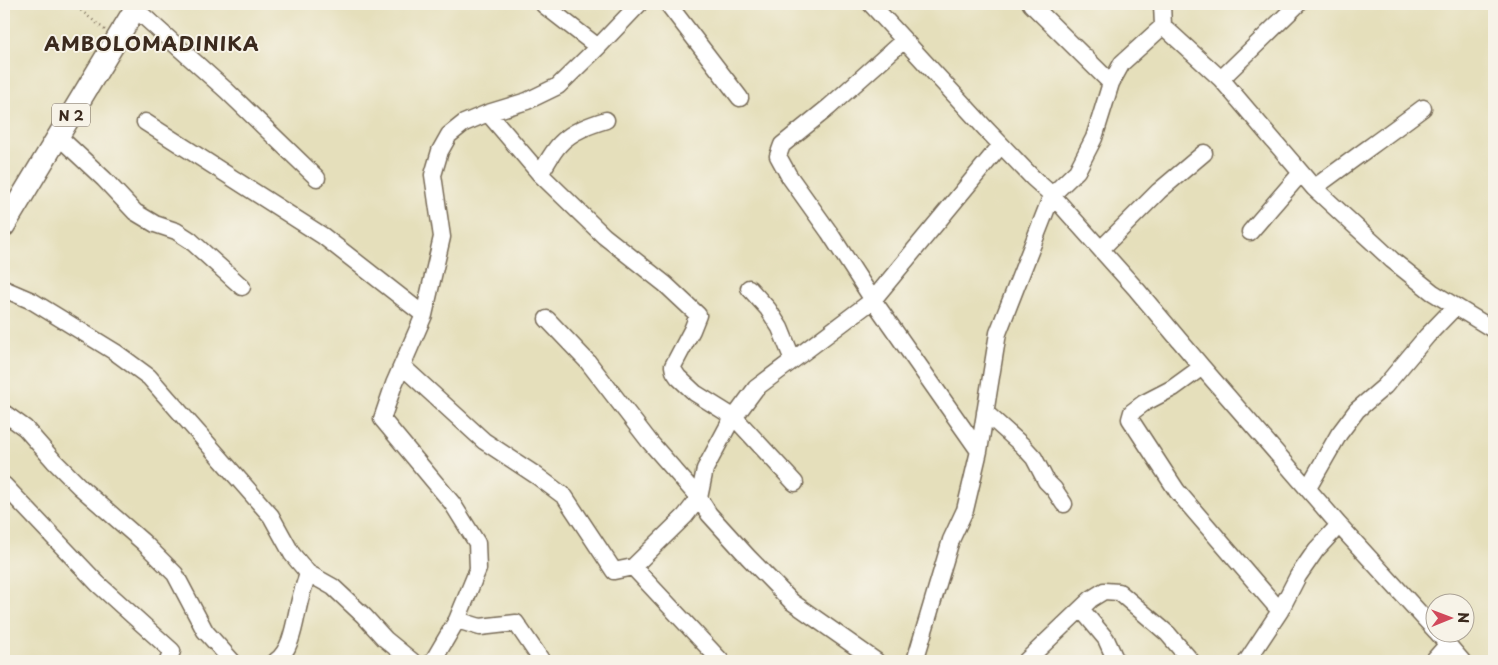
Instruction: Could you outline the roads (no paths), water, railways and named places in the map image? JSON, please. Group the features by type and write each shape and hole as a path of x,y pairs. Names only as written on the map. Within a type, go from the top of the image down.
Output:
{"main road":[{"name":"N 2","path":"4,226 116,39 134,5"}],"street":[{"path":"439,659 478,569 477,543 452,503 382,419 394,384 424,315 442,237 434,176 440,151 449,136 464,123 488,113 528,101 558,86 639,4"},
{"path":"668,4 740,98"},
{"path":"871,4 1001,145 1052,195 1101,249 1339,525 1426,621"},
{"path":"1031,4 1111,83"},
{"path":"1162,4 1163,26 1221,79 1314,188 1392,260 1432,292 1494,330"},
{"path":"1221,79 1298,4"},
{"path":"134,5 316,178"},
{"path":"544,5 598,47"},
{"path":"915,661 951,540 965,510 978,451 998,333 1052,195 1076,171 1094,138 1111,83 1122,63 1163,26"},
{"path":"904,40 782,146 778,156 789,176 829,232 873,300 978,451"},
{"path":"1314,188 1423,108"},
{"path":"488,113 540,174 604,236 664,284 698,316 673,366 674,371 695,393 735,418 794,483"},
{"path":"540,174 559,144 577,132 606,120"},
{"path":"145,122 323,236 424,315"},
{"path":"58,136 136,212 155,224 176,231 190,240 242,288"},
{"path":"402,366 484,441 565,497 614,571 632,567 685,516 699,498 705,469 728,426 756,388 873,300 1001,145"},
{"path":"1101,249 1159,191 1204,153"},
{"path":"1250,232 1301,173"},
{"path":"749,288 768,309 780,328 793,360"},
{"path":"4,289 32,301 115,352 149,377 271,516 292,554 308,573 333,587 385,639 412,661"},
{"path":"1308,488 1339,434 1358,410 1384,386 1455,307"},
{"path":"547,319 588,362 649,441 699,498 709,514 792,602 876,661"},
{"path":"1202,367 1172,388 1144,403 1132,412 1130,419 1177,491 1280,611"},
{"path":"985,412 1034,458 1046,481 1064,504"},
{"path":"4,413 25,428 54,462 143,542 175,574 205,630 232,661"},
{"path":"4,485 98,584 172,652 168,661"},
{"path":"1246,661 1280,611 1298,576 1316,550 1339,525"},
{"path":"632,567 721,661"},
{"path":"276,661 281,658 292,635 308,573"},
{"path":"1026,661 1091,599 1104,591 1119,592 1168,634 1191,661"},
{"path":"1081,609 1106,639 1116,661"},
{"path":"457,620 480,627 516,623 542,661"},
{"path":"1433,661 1438,642"},
{"path":"1445,642 1462,661"}],"district":[{"name":"AMBOLOMADINIKA","path":"152,43"}]}
